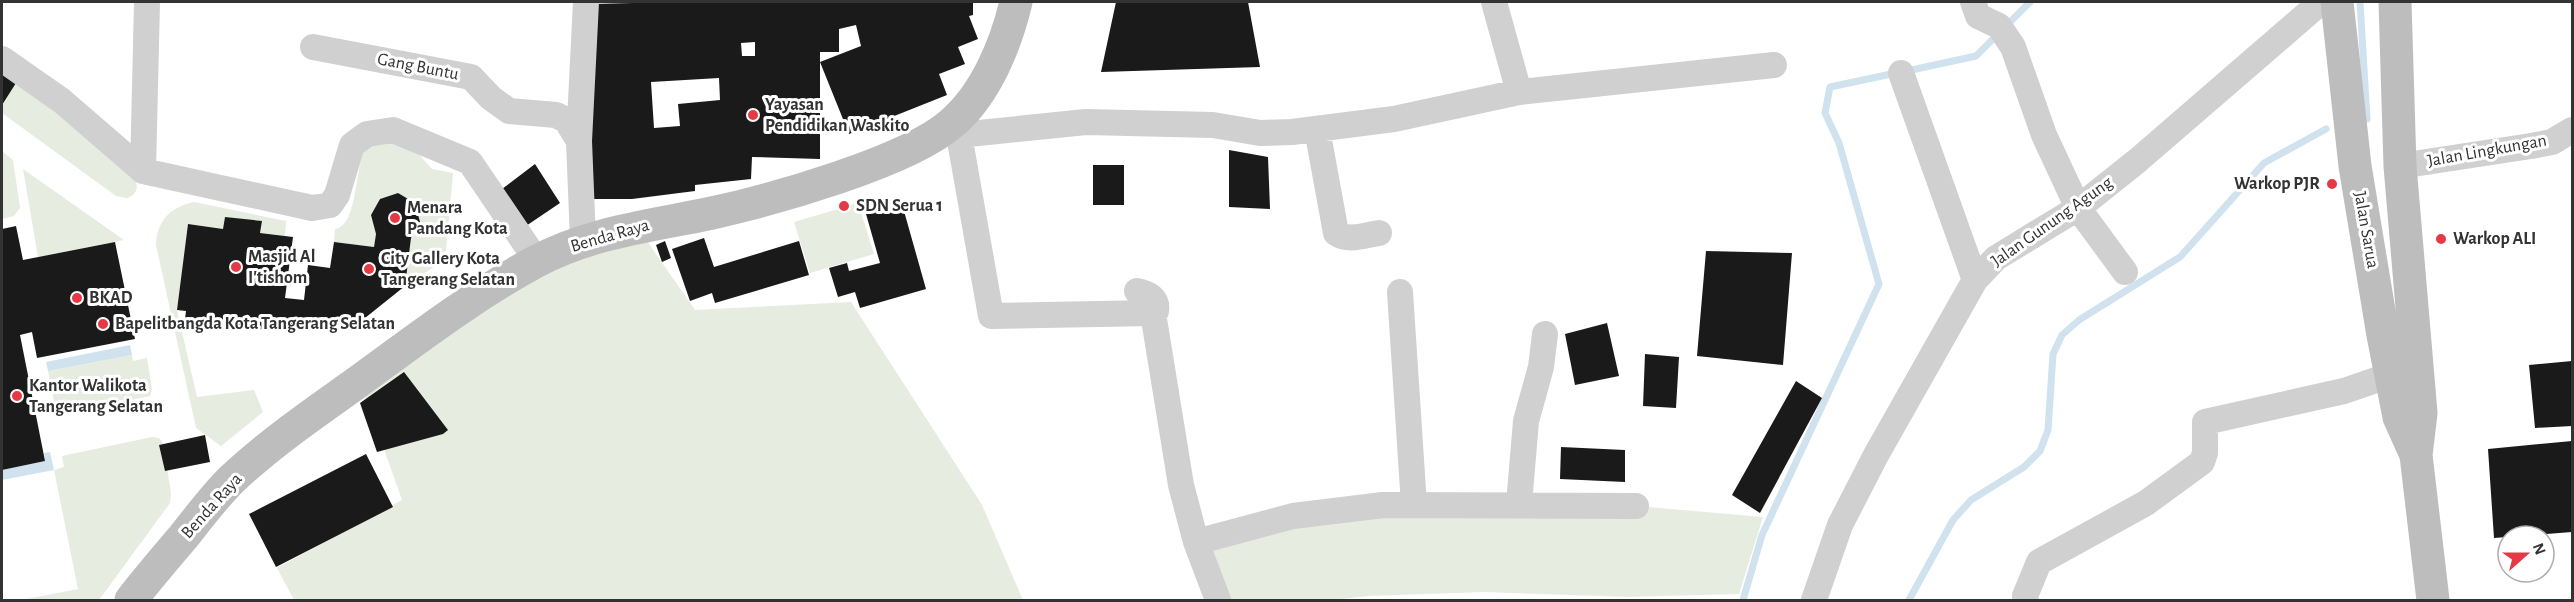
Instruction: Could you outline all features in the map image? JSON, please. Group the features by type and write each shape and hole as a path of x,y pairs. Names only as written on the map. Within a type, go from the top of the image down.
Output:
{"street":[{"path":"143,171 147,2"},
{"path":"583,240 579,141 586,2"},
{"name":"Benda Raya","path":"131,600 231,480 303,422 461,306 537,261 583,240 634,227 714,213 831,179 907,151 955,130 1002,48 1010,31 1016,2"},
{"path":"1494,2 1519,92"},
{"path":"1973,2 1978,16 2006,37 2044,135 2078,208 2125,272"},
{"name":"Jalan Gunung Agung","path":"1814,600 1840,525 1975,280 1996,258 2078,208 2137,161 2321,2"},
{"name":"Jalan Sarua","path":"2337,2 2355,166 2403,371"},
{"name":"Jalan Sarua","path":"2395,2 2403,371 2398,417 2416,455 2433,600"},
{"name":"Gang Buntu","path":"313,46 471,77 491,98 509,111 556,116 566,120 579,141"},
{"path":"2,59 62,101 143,171 312,208 330,205 337,195 352,146 367,134 393,130 470,162 537,261"},
{"path":"1153,313 991,316 955,130 1086,122 1213,125 1260,133 1317,129 1394,119 1519,92 1774,66"},
{"path":"1901,73 1975,280"},
{"path":"1317,129 1336,233 1342,237 1379,233"},
{"name":"Jalan Lingkungan","path":"2400,166 2552,142 2572,130"},
{"path":"1137,291 1152,296 1157,308 1153,313 1181,485 1196,542 1218,600"},
{"path":"1400,292 1414,505"},
{"path":"1519,504 1526,421 1541,367 1545,334"},
{"path":"2026,600 2025,596 2039,562 2146,503 2196,467 2205,453 2205,422 2344,391 2403,371"},
{"path":"1196,542 1293,516 1383,505 1636,506"}],"shaded area":[{"path":"2,70 84,127 135,180 137,188 135,193 127,198 116,196 2,113"},
{"path":"396,143 415,150 432,169 453,173 446,251 437,265 405,286 411,238 420,222 415,203 398,193 380,199 371,215 376,234 374,247 334,242 335,229 342,226 348,219 364,151 373,145"},
{"path":"2,151 13,160 20,208 14,216 2,219"},
{"path":"23,169 124,240 38,257"},
{"path":"194,202 286,221 285,236 260,233 262,222 225,217 223,229 188,224 177,310 197,397 254,390 263,412 221,446 196,428 156,245 159,228 167,216 178,207"},
{"path":"858,203 874,254 810,273 794,222"},
{"path":"647,241 695,310 851,302 982,505 1023,600 294,600 277,568 402,500 363,390 484,300 585,253"},
{"path":"132,355 133,361 147,358 152,389 150,396 57,416 48,371"},
{"path":"152,437 159,438 163,443 171,493 170,503 99,600 21,600 78,589 54,470 64,467 62,456"},
{"path":"1636,506 1763,517 1739,594 1629,597 1484,592 1370,596 1331,600 1218,600 1196,542 1293,516"}],"water":[{"path":"130,345 132,355 48,371 46,362"},
{"path":"50,452 54,470 2,480 2,470 45,461 44,453"}],"building":[{"name":"Yayasan Pendidikan Waskito","path":"973,2 973,15 969,16 978,39 958,47 965,64 939,74 947,95 849,134 820,62 820,159 752,157 751,179 695,185 695,191 632,199 591,199 591,4","holes":["856,25 861,46 820,62 820,52 839,52 839,29","755,42 755,56 742,56 741,43","719,78 720,100 678,104 680,126 654,128 651,82"]},
{"path":"1116,2 1248,2 1260,67 1101,72"},
{"path":"2,74 16,83 2,105"},
{"path":"1229,150 1268,157 1270,209 1229,207"},
{"path":"535,164 560,203 523,228 498,192"},
{"path":"1093,165 1124,165 1124,205 1093,205"},
{"path":"398,193 415,203 420,222 411,238 405,286 355,326 324,322 323,329 275,323 274,331 185,319 186,311 177,310 188,224 223,229 225,217 262,221 260,233 293,237 285,298 304,300 308,265 330,268 334,242 374,247 376,234 371,215 380,199"},
{"path":"902,204 926,289 860,308 855,292 838,297 829,268 847,263 849,271 880,263 866,214"},
{"path":"16,226 23,260 115,242 135,339 37,358 32,332 20,335 45,461 2,470 2,229"},
{"path":"704,238 714,267 799,241 809,275 715,303 712,293 690,301 672,249"},
{"path":"665,241 671,258 662,262 656,245"},
{"path":"1706,251 1792,253 1783,365 1697,356"},
{"path":"1607,323 1619,376 1575,385 1565,334"},
{"path":"1645,354 1679,357 1676,408 1643,406"},
{"path":"2572,361 2572,426 2535,428 2529,365"},
{"path":"404,372 448,430 443,434 377,452 360,403"},
{"path":"1796,381 1822,398 1760,513 1732,495"},
{"path":"205,435 210,462 165,471 159,445"},
{"path":"2572,441 2572,532 2556,533 2556,524 2496,524 2496,538 2494,538 2488,449"},
{"path":"1561,447 1625,450 1625,482 1560,479"},
{"path":"366,454 393,507 276,567 249,514"}],"waterway":[{"path":"1907,71 1976,56 2030,2"},
{"path":"2360,2 2367,119"},
{"path":"1743,600 1762,535 1879,284 1839,143 1825,113 1830,87 1896,73"},
{"path":"1909,600 1953,520 1971,500 2024,467 2040,451 2048,430 2053,354 2062,335 2079,320 2180,257 2264,163 2326,129"}],"place":[{"name":"Yayasan Pendidikan Waskito","path":"753,115"},
{"name":"Warkop PJR","path":"2332,184"},
{"name":"SDN Serua 1","path":"844,206"},
{"name":"Menara Pandang Kota","path":"395,218"},
{"name":"Warkop ALI","path":"2441,239"},
{"name":"Masjid Al I'tishom","path":"236,267"},
{"name":"City Gallery Kota Tangerang Selatan","path":"369,269"},
{"name":"BKAD","path":"77,298"},
{"name":"Bapelitbangda Kota Tangerang Selatan","path":"103,324"},
{"name":"Kantor Walikota Tangerang Selatan","path":"17,396"}]}
